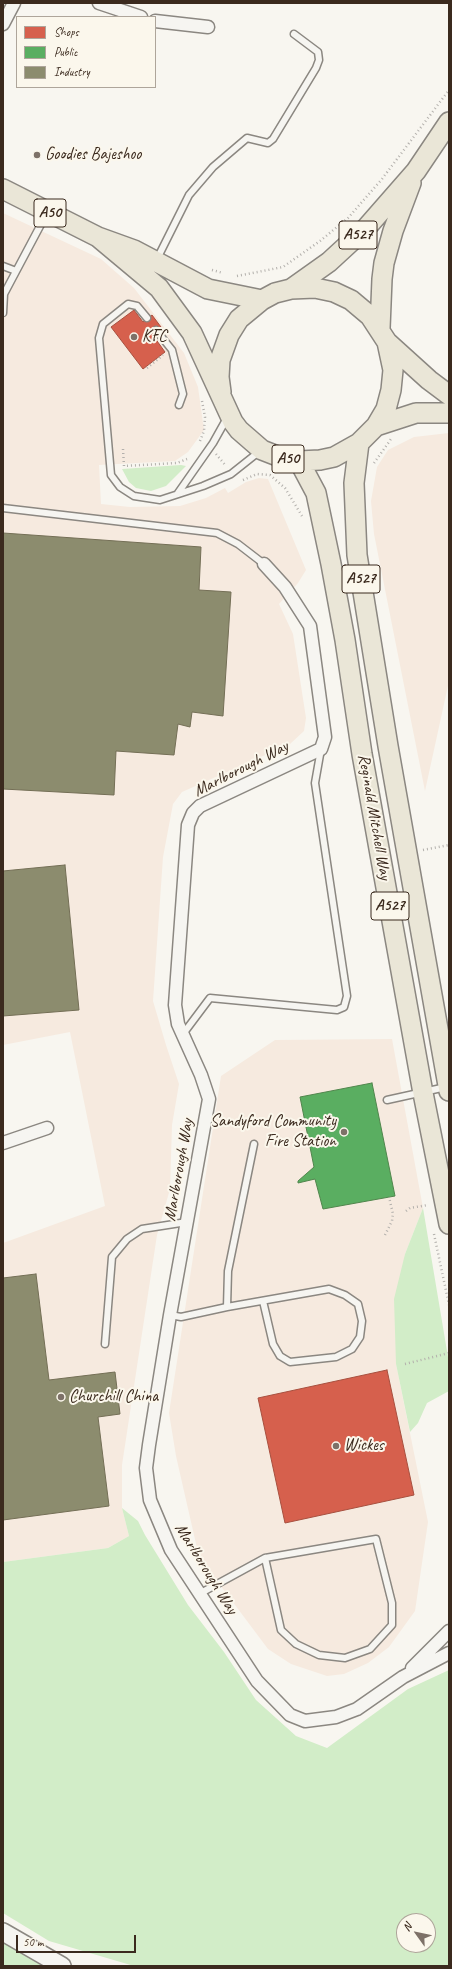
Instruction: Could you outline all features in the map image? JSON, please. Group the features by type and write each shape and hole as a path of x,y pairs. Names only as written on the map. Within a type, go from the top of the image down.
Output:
{"main road":[{"name":"A527","path":"291,289 329,262 367,227 416,171 449,122"},
{"name":"A527","path":"383,335 382,279 384,263 393,231 416,171"},
{"name":"A50","path":"3,189 98,237 134,250 208,289 262,300"},
{"path":"98,237 159,288 192,333 221,392"},
{"name":"A50","path":"383,335 393,370 391,390 386,408 376,426 359,443 334,457 320,460 299,461 280,458 262,450 239,430 229,412 221,392 220,360 229,334 239,319 262,300 275,293 291,289 314,288 334,292 351,300 370,316 383,335 429,380 449,395"},
{"name":"A50","path":"376,426 416,413 449,413"},
{"name":"Reginald Mitchell Way","path":"359,443 354,483 357,555 387,740 448,1089"},
{"name":"Reginald Mitchell Way","path":"299,461 316,493 332,564 362,754 423,1093 449,1224"}],"street":[{"path":"3,24 14,3"},
{"path":"99,3 138,16"},
{"path":"156,21 208,27"},
{"path":"264,564 285,587 310,626 325,737 321,749"},
{"name":"Marlborough Way","path":"321,749 200,806 193,813 188,825 175,1004 178,1024 201,1075 209,1099 170,1315 146,1468 150,1500 160,1528 171,1550 199,1594 257,1681 290,1715 305,1721 336,1717 357,1709 403,1677 449,1653"},
{"path":"3,1143 47,1128"},
{"name":"Marlborough Way","path":"403,1677 449,1631"},
{"path":"3,1932 62,1966"}],"lane":[{"path":"156,261 189,195 213,167 247,138 268,143 273,139 316,68 319,60 318,52 294,34"},
{"path":"3,313 4,294 48,212"},
{"path":"3,266 16,271"},
{"path":"147,318 137,306 128,304 103,324 99,338 111,475 120,487 134,496 160,500 203,486 231,474 262,450"},
{"path":"156,330 172,350 183,394 179,405"},
{"path":"178,493 209,449 229,412"},
{"path":"3,508 217,533 238,544 264,564"},
{"path":"183,1034 210,998 337,1010 344,1007 347,996 315,783 321,749"},
{"path":"387,1100 448,1089"},
{"path":"227,1307 228,1271 254,1144"},
{"path":"105,1344 112,1257 127,1239 142,1229 187,1222"},
{"path":"170,1315 181,1317 227,1307 329,1289 345,1295 358,1304 362,1321 360,1337 352,1349 336,1357 290,1362 280,1356 273,1344 263,1301"},
{"path":"199,1594 264,1558 376,1539 392,1604 392,1625 370,1648 345,1658 320,1654 296,1644 281,1630 264,1558"}],"path":[{"path":"233,275 239,276 283,267 320,241 348,218 382,180 449,90"},
{"path":"208,268 226,273"},
{"path":"372,466 392,438"},
{"path":"196,447 200,442 222,459 231,474"},
{"path":"123,449 124,466 177,463 185,461 190,456"},
{"path":"420,851 449,845"},
{"path":"385,1236 392,1221 393,1214 389,1197"},
{"path":"406,1211 410,1208 428,1205"},
{"path":"405,1364 449,1353"}],"shaded area":[{"path":"3,213 101,259 134,288 184,353 198,387 204,430 188,452 175,461 99,465 101,504 130,507 180,506 206,498 225,488 228,493 246,482 259,478 268,479 306,570 298,583 279,604 293,634 306,718 304,731 290,744 182,792 173,804 163,857 153,1001 179,1084 172,1125 170,1189 157,1235 122,1465 122,1508 129,1536 108,1548 3,1562 3,1243 105,1206 70,1032 3,1045"},
{"path":"449,433 449,681 425,791 374,534 371,501 377,467 388,450 414,437"},
{"path":"392,1039 423,1208 405,1254 396,1364 428,1522 415,1611 389,1647 368,1663 344,1674 327,1676 291,1664 268,1649 199,1557 176,1456 169,1413 221,1076 275,1040"}],"green space":[{"path":"181,465 186,466 166,486 151,491 136,488 129,482 122,469"},
{"path":"423,1208 449,1363 449,1391 427,1403 418,1423 410,1432 396,1364 394,1299 405,1254"},
{"path":"122,1508 138,1521 188,1605 224,1652 256,1700 296,1736 327,1748 408,1689 449,1670 449,1966 134,1966 49,1941 3,1913 3,1562 108,1548 129,1536"},
{"path":"3,1938 50,1966 3,1966"}],"building: Shops":[{"path":"134,310 143,322 152,315 161,327 152,334 165,352 143,369 111,327"},
{"name":"Wickes","path":"387,1370 414,1495 285,1523 258,1398"}],"building: Public":[{"name":"Sandyford Community Fire Station","path":"372,1083 395,1196 323,1209 315,1179 298,1183 298,1181 314,1167 300,1097"}],"building: Industry":[{"path":"3,533 201,547 199,590 231,592 223,716 192,712 190,727 178,724 174,755 116,751 114,795 3,789"},
{"path":"65,865 79,1010 3,1016 3,871"},
{"name":"Churchill China","path":"36,1274 49,1380 115,1372 120,1414 98,1417 109,1506 3,1520 3,1278"}],"place":[{"name":"Goodies Bajeshoo","path":"37,155"},
{"name":"KFC","path":"134,337"},
{"name":"Sandyford Community Fire Station","path":"344,1132"},
{"name":"Churchill China","path":"61,1397"},
{"name":"Wickes","path":"336,1446"}]}
